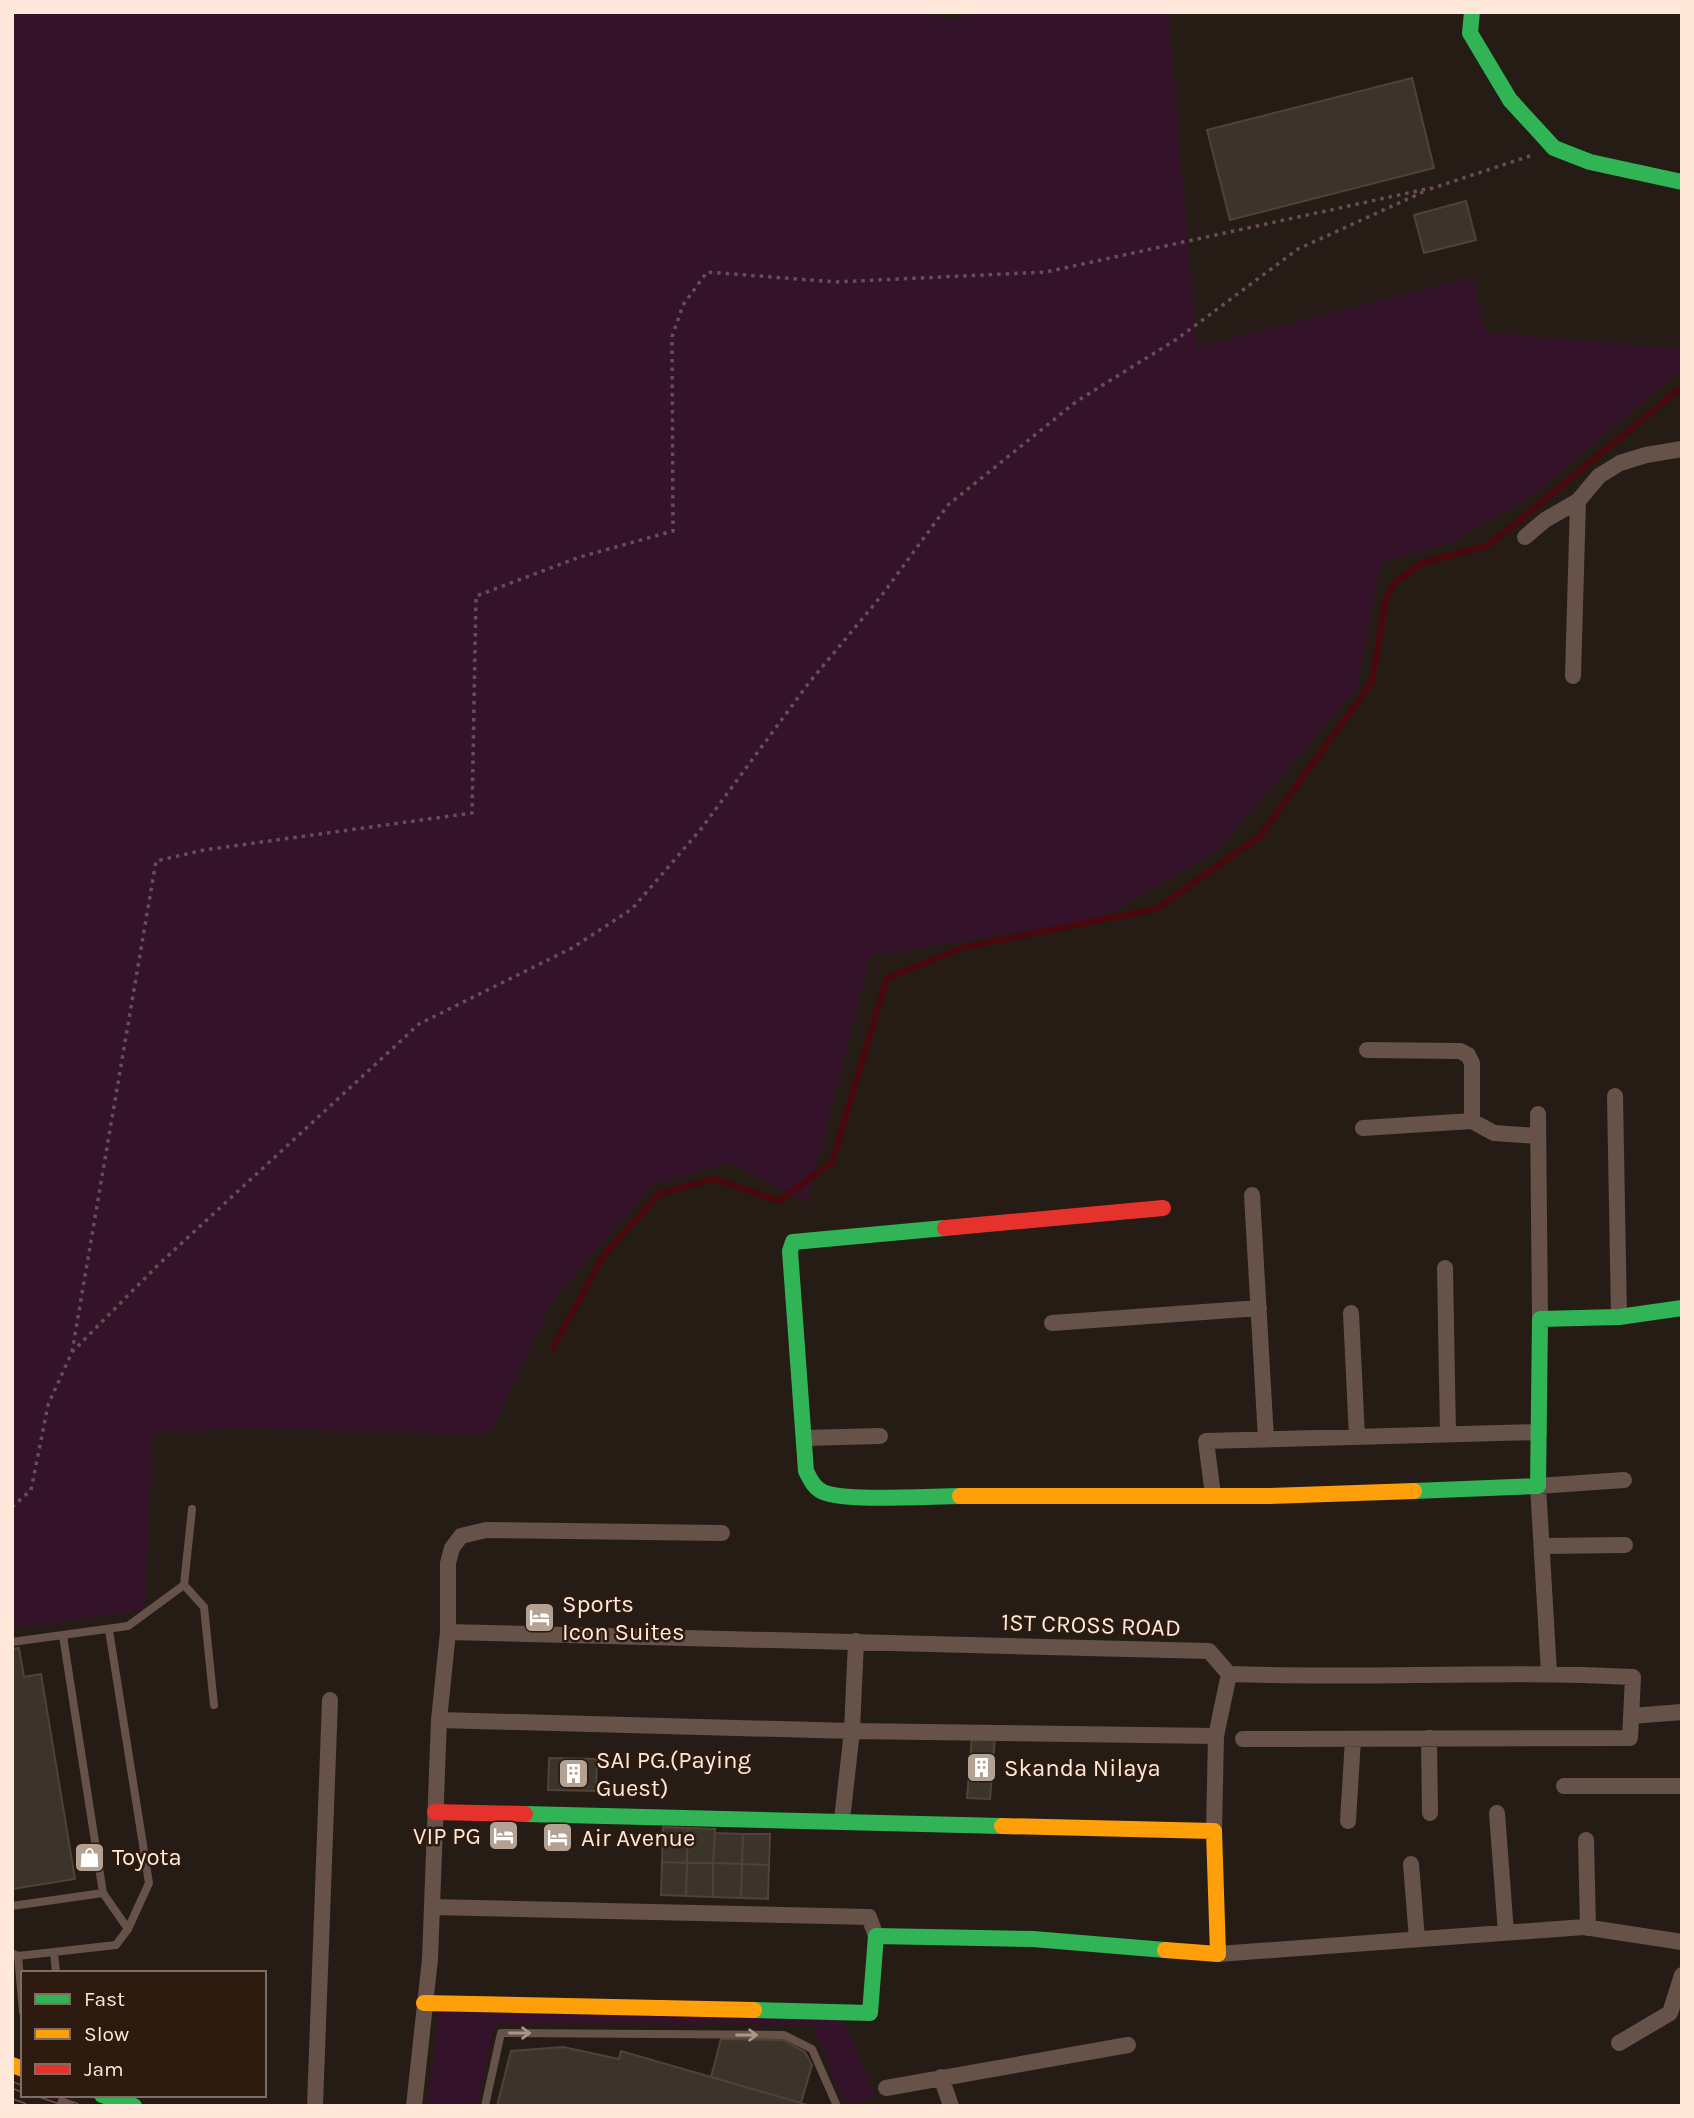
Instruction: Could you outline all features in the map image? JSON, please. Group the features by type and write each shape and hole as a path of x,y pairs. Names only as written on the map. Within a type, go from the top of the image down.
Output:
{"street":[{"path":"1472,12 1470,33 1510,100 1554,148 1590,162 1682,183"},
{"path":"1525,537 1545,520 1578,501 1599,476 1620,463 1682,449"},
{"path":"1573,676 1578,501"},
{"path":"1367,1050 1460,1051 1468,1055 1472,1063 1472,1121"},
{"path":"1615,1096 1619,1317"},
{"path":"1538,1114 1538,1486 1549,1673"},
{"path":"1363,1128 1472,1121 1494,1133 1538,1136"},
{"path":"1252,1195 1266,1439"},
{"path":"1163,1208 793,1242 790,1251 806,1471 814,1488 825,1494 1213,1495 1538,1486 1624,1480"},
{"path":"1445,1268 1448,1434"},
{"path":"1052,1323 1259,1308"},
{"path":"1540,1319 1619,1317 1682,1308"},
{"path":"1351,1313 1357,1437"},
{"path":"1213,1495 1206,1441 1539,1432"},
{"path":"804,1438 880,1436"},
{"path":"414,2106 432,1907 439,1720 447,1632 448,1563 452,1548 461,1536 474,1531 722,1533"},
{"path":"1542,1546 1625,1545"},
{"name":"1ST CROSS ROAD","path":"447,1632 856,1640 1209,1651 1229,1674"},
{"path":"842,1820 852,1731 856,1640"},
{"path":"1218,1954 1214,1831 1216,1736 1229,1674 1325,1677 1549,1673 1633,1677 1630,1738 1243,1739"},
{"path":"315,2106 330,1700"},
{"path":"1631,1716 1682,1712"},
{"path":"439,1720 852,1731 1216,1736"},
{"path":"1429,1738 1430,1813"},
{"path":"1348,1821 1353,1739"},
{"path":"1564,1787 1682,1786"},
{"path":"435,1812 1214,1831"},
{"path":"1497,1813 1506,1933"},
{"path":"1586,1840 1588,1928"},
{"path":"1411,1864 1417,1939"},
{"path":"424,2003 870,2013 876,1936 869,1917 432,1907"},
{"path":"876,1936 1033,1939 1218,1954 1588,1928 1682,1942"},
{"path":"1619,2043 1670,2013 1682,1975"},
{"path":"886,2088 1128,2045"},
{"path":"941,2077 951,2106"},
{"path":"108,2097 134,2106"}],"lane":[{"path":"12,1642 128,1626 184,1585 192,1509"},
{"path":"184,1585 204,1606 214,1705"},
{"path":"21,1998 15,1954 54,1953 116,1945 128,1929 149,1883 109,1630"},
{"path":"63,1636 103,1893 128,1929"},
{"path":"12,1906 103,1893"},
{"path":"54,1953 56,1971"},
{"path":"485,2106 501,2033 784,2035 813,2049 836,2106"}],"path":[{"path":"12,1507 31,1490 48,1405 72,1352 156,861 204,850 472,813 476,596 580,557 673,531 672,337 684,305 707,272 835,282 1046,272 1431,188 1554,148"},
{"path":"72,1352 158,1265 419,1024 572,948 632,909 701,829 808,684 883,595 948,505 1077,401 1177,339 1298,249 1431,188"}],"shaded area":[{"path":"12,12 913,12 957,20 970,12 1168,12 1197,347 1473,277 1485,332 1682,349 1682,369 1534,494 1454,541 1381,563 1357,688 1216,852 1101,918 870,956 807,1202 727,1162 652,1186 552,1301 490,1434 237,1428 153,1433 144,1610 12,1628"},
{"path":"439,2009 843,2020 876,2096 846,2106 812,2025 495,2023 477,2106 427,2106"}],"building":[{"path":"1412,78 1434,168 1230,220 1207,130"},
{"path":"1466,201 1476,240 1424,253 1414,215"},
{"path":"19,1648 24,1677 41,1674 75,1879 12,1889 12,1649"},
{"name":"Skanda Nilaya","path":"972,1736 995,1737 990,1799 967,1798"},
{"name":"SAI PG.(Paying Guest)","path":"549,1758 597,1759 596,1791 548,1790"},
{"path":"663,1827 688,1828 687,1863 662,1862"},
{"path":"688,1828 715,1829 713,1863 687,1863"},
{"path":"715,1833 743,1834 742,1864 713,1863"},
{"path":"743,1834 770,1834 769,1865 742,1864"},
{"path":"662,1862 687,1863 686,1896 661,1895"},
{"path":"687,1863 713,1863 713,1897 686,1896"},
{"path":"713,1863 742,1864 741,1898 713,1897"},
{"path":"742,1864 769,1865 768,1899 741,1898"},
{"path":"721,2039 783,2040 805,2052 812,2065 801,2103 711,2077"},
{"path":"563,2047 619,2059 621,2051 811,2106 497,2106 511,2051"}],"waterway":[{"path":"553,1348 603,1256 660,1193 714,1179 779,1201 832,1162 887,978 965,947 1156,909 1260,836 1372,682 1386,597 1395,582 1422,563 1489,545 1682,387"}],"railway":[{"path":"12,2085 21,2088"},
{"path":"49,2097 75,2106"},
{"path":"12,2102 23,2106"}],"traffic: fast":[{"path":"1472,12 1470,33 1510,100 1554,148 1590,162 1682,182"},
{"path":"945,1228 793,1242 790,1251 806,1471 813,1483 823,1492 850,1497 960,1496"},
{"path":"1414,1491 1538,1486 1540,1319 1619,1317 1682,1308"},
{"path":"525,1814 1002,1826"},
{"path":"754,2010 870,2013 876,1936 1033,1939 1165,1950"},
{"path":"108,2097 134,2106"}],"traffic: slow":[{"path":"960,1496 1269,1496 1414,1491"},
{"path":"1002,1826 1214,1831 1218,1954 1165,1950"},
{"path":"424,2003 754,2010"},
{"path":"12,2065 21,2068"}],"traffic: jam":[{"path":"945,1228 1163,1208"},
{"path":"435,1812 525,1814"}],"place":[{"name":"Sports Icon Suites","path":"539,1618"},
{"name":"Skanda Nilaya","path":"981,1768"},
{"name":"SAI PG.(Paying Guest)","path":"573,1774"},
{"name":"VIP PG","path":"504,1836"},
{"name":"Air Avenue","path":"558,1838"},
{"name":"Toyota","path":"89,1857"}]}
